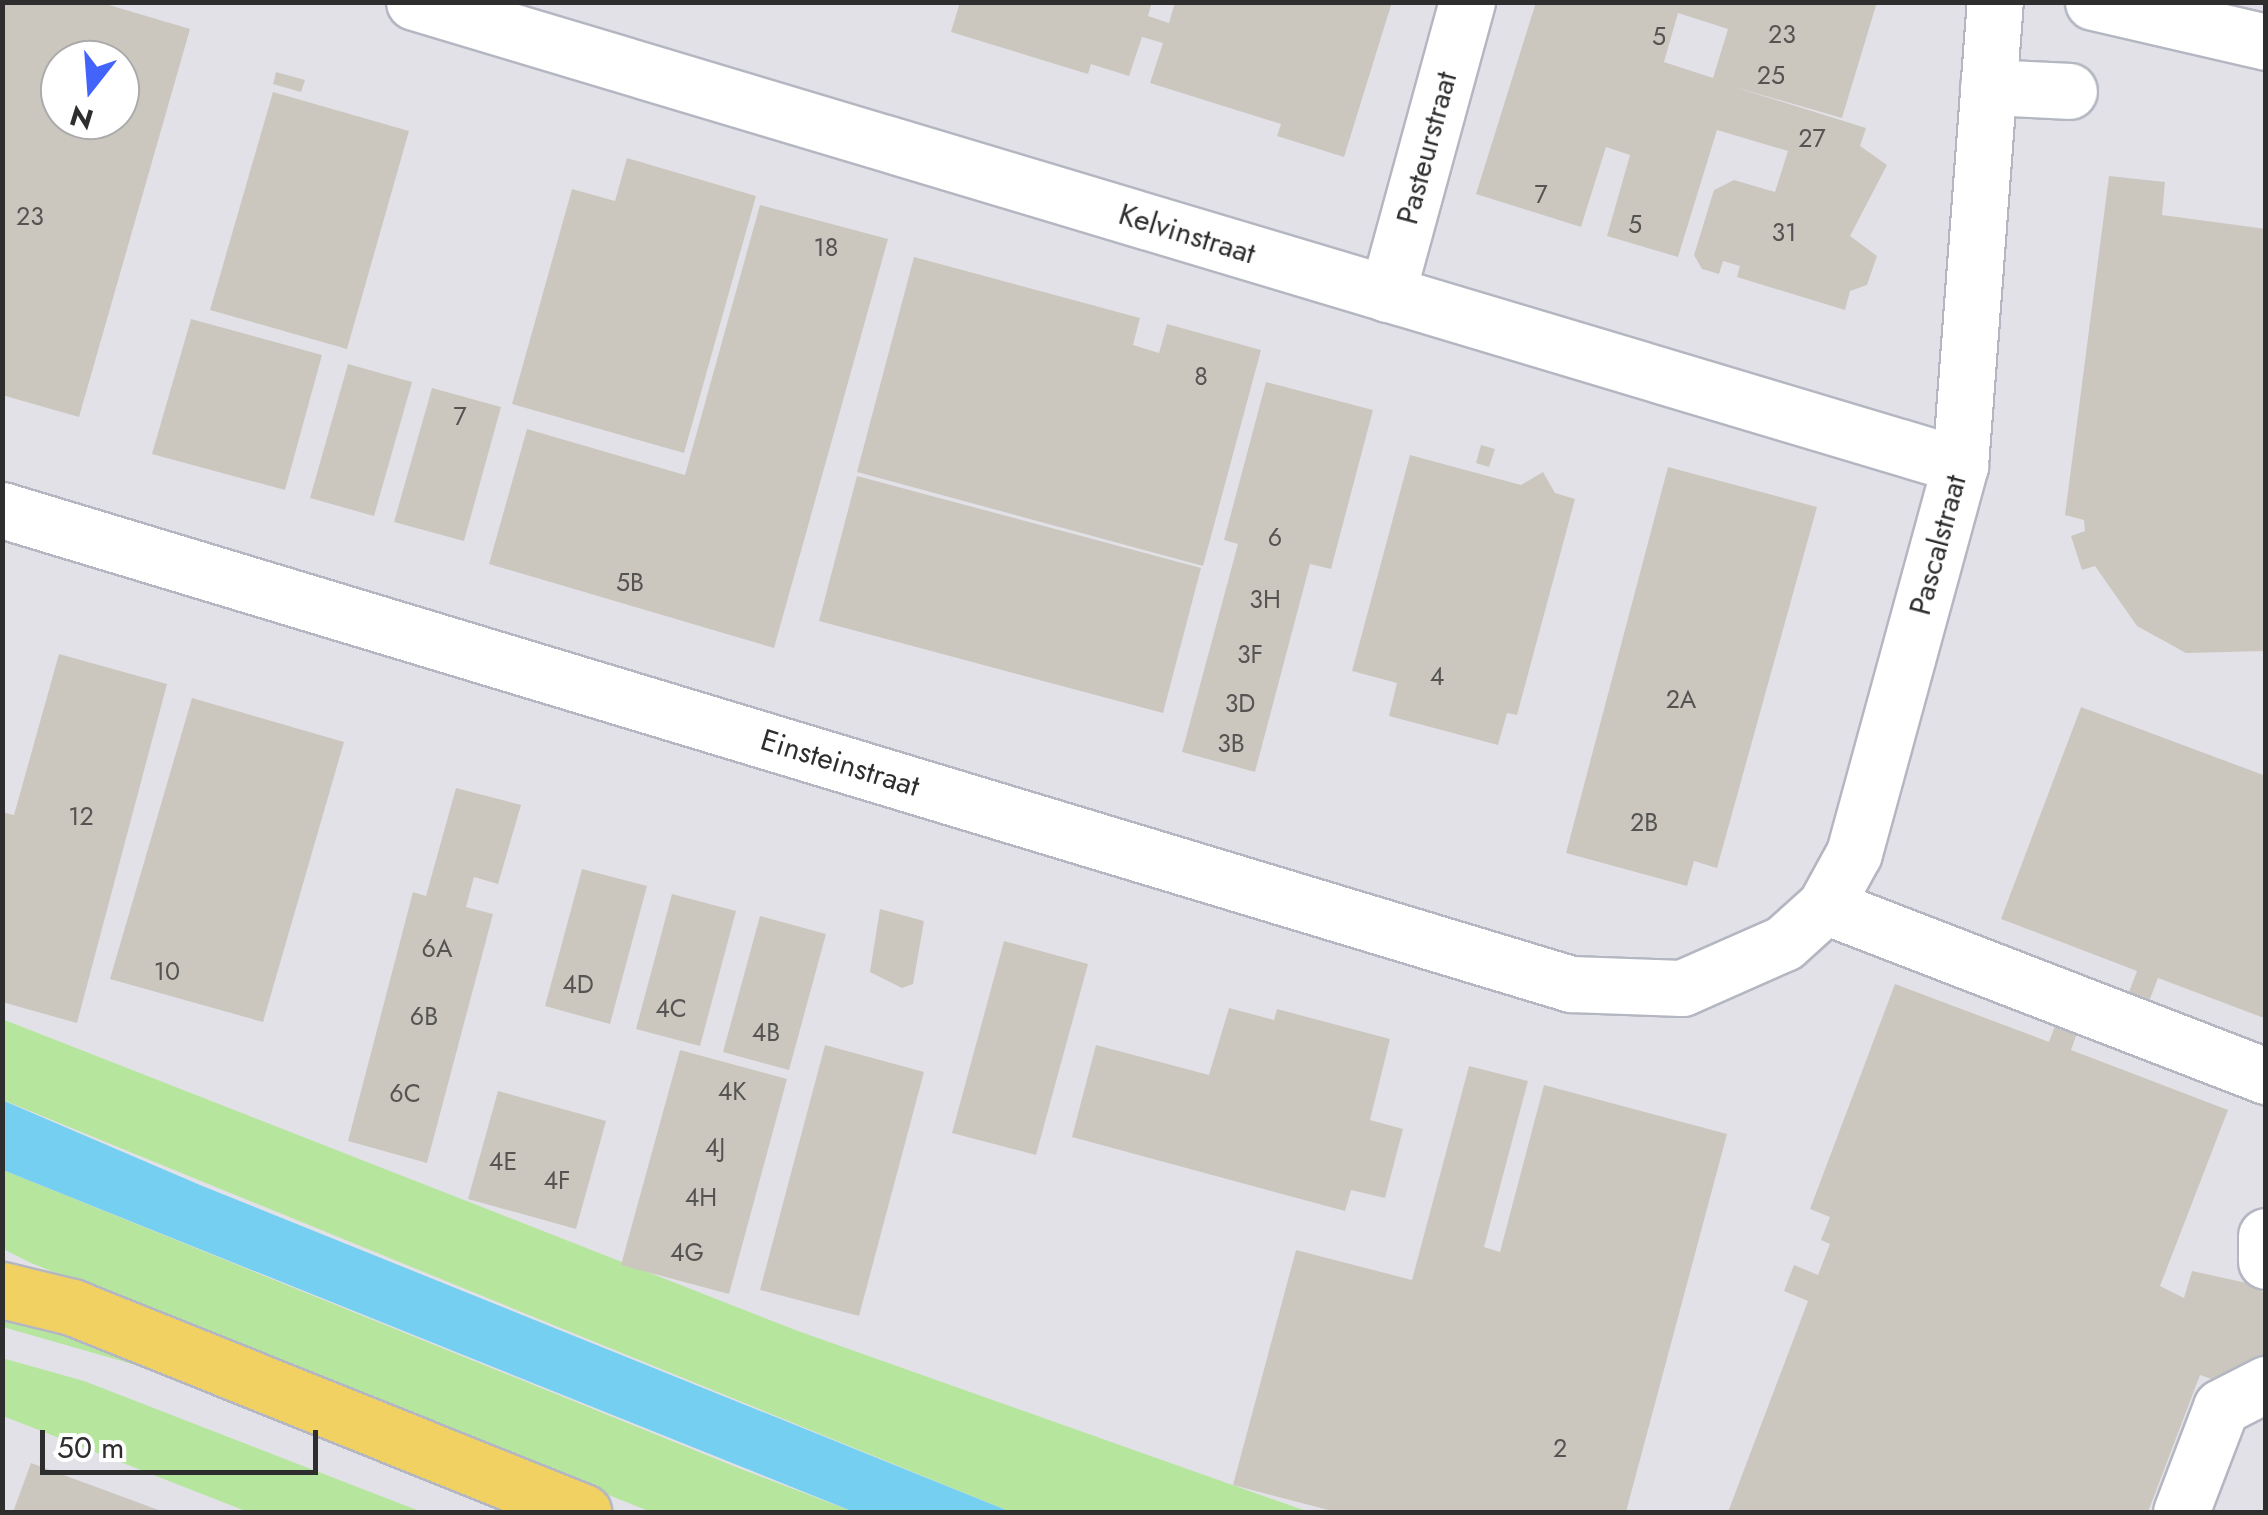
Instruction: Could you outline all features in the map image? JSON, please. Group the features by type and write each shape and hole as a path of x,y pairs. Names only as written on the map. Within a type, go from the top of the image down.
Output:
{"main road":[{"path":"2,1262 72,1308"},
{"path":"2,1290 72,1308 583,1512"}],"street":[{"name":"Kelvinstraat","path":"414,2 1960,466"},
{"name":"Pasteurstraat","path":"1387,294 1467,2"},
{"name":"Pascalstraat","path":"1682,988 1735,972 1825,906 1854,853 1960,466 1994,2"},
{"path":"2217,2 2242,2"},
{"path":"2112,18 2266,42"},
{"path":"1988,87 2069,91"},
{"name":"Einsteinstraat","path":"2,510 1571,984 1682,988"},
{"path":"1825,906 2266,1076"},
{"path":"2266,1236 2266,1261"},
{"path":"2181,1512 2221,1408 2266,1384"}],"shaded area":[{"path":"3,3 2265,3 2265,1512 3,1512"}],"green space":[{"path":"2,1019 798,1331 1309,1512 1011,1512 3,1100"},
{"path":"3,1170 854,1512 651,1512 31,1263 3,1249"},
{"path":"3,1309 515,1512 146,1368 3,1327"},
{"path":"2,1358 84,1381 422,1512 248,1512 3,1416"}],"water":[{"path":"2,1100 200,1185 1011,1512 854,1512 3,1170"}],"building":[{"path":"2,2 99,2 190,29 79,417 2,395"},
{"path":"960,2 1152,2 1148,16 1169,23 1175,2 1392,2 1344,157 1277,136 1281,124 1150,83 1163,43 1142,37 1129,76 1091,64 1088,74 951,32"},
{"path":"1536,2 1877,2 1842,118 1731,86 1866,128 1860,146 1887,165 1850,236 1877,256 1867,285 1850,291 1845,310 1737,277 1740,266 1723,261 1719,274 1702,269 1694,255 1714,190 1734,180 1775,192 1788,151 1717,130 1678,257 1607,236 1630,155 1606,147 1581,227 1476,194","holes":["1678,13 1728,29 1713,78 1664,62"]},
{"path":"276,72 305,80 301,92 273,84"},
{"path":"273,92 409,131 347,349 210,310"},
{"path":"627,158 756,196 684,453 512,404 572,189 615,201"},
{"path":"2109,176 2165,182 2162,215 2266,229 2266,651 2186,653 2137,626 2095,566 2082,570 2071,536 2085,531 2084,520 2065,515"},
{"path":"760,205 888,239 774,648 489,564 527,429 685,475"},
{"path":"914,257 1140,318 1133,345 1159,353 1167,324 1261,350 1203,566 857,472"},
{"path":"191,319 322,355 285,490 152,454"},
{"path":"348,364 412,382 374,516 310,498"},
{"path":"1266,382 1373,410 1331,569 1310,564 1255,772 1182,752 1238,544 1224,540"},
{"path":"432,388 501,407 464,541 394,522"},
{"path":"1481,445 1495,449 1489,467 1476,463"},
{"path":"1410,455 1521,485 1543,472 1555,493 1575,499 1517,715 1507,713 1498,745 1389,716 1397,683 1352,671"},
{"path":"1668,467 1817,507 1717,868 1694,861 1687,886 1566,853"},
{"path":"857,476 1201,568 1163,713 819,621"},
{"path":"59,654 167,684 77,1023 2,1002 2,812 14,815"},
{"path":"192,698 344,742 263,1022 110,979"},
{"path":"2081,707 2266,776 2264,1018 2158,978 2150,999 2129,992 2137,971 2001,919"},
{"path":"456,788 521,805 498,884 474,877 466,907 493,914 427,1163 348,1141 413,892 426,896"},
{"path":"582,869 647,886 610,1024 545,1006"},
{"path":"672,894 736,911 700,1046 636,1029"},
{"path":"880,909 924,921 913,984 902,988 870,972"},
{"path":"760,916 826,934 789,1070 723,1052"},
{"path":"1004,941 1088,964 1036,1155 952,1133"},
{"path":"1895,984 2049,1042 2058,1018 2080,1025 2071,1050 2228,1110 2160,1286 2184,1298 2192,1271 2256,1285 2266,1296 2266,1357 2214,1380 2200,1375 2148,1512 1728,1512 1808,1301 1784,1291 1794,1265 1818,1275 1830,1244 1821,1240 1830,1217 1810,1209"},
{"path":"1229,1008 1274,1020 1277,1009 1390,1039 1370,1120 1403,1129 1385,1198 1351,1190 1345,1211 1072,1137 1096,1045 1209,1075"},
{"path":"825,1045 924,1072 859,1316 760,1290"},
{"path":"680,1050 787,1079 729,1294 621,1265"},
{"path":"1469,1066 1528,1081 1484,1247 1500,1252 1544,1085 1727,1134 1626,1512 1336,1512 1233,1485 1296,1250 1412,1280"},
{"path":"498,1091 606,1121 576,1229 468,1199"},
{"path":"31,1463 164,1512 13,1512"}]}
